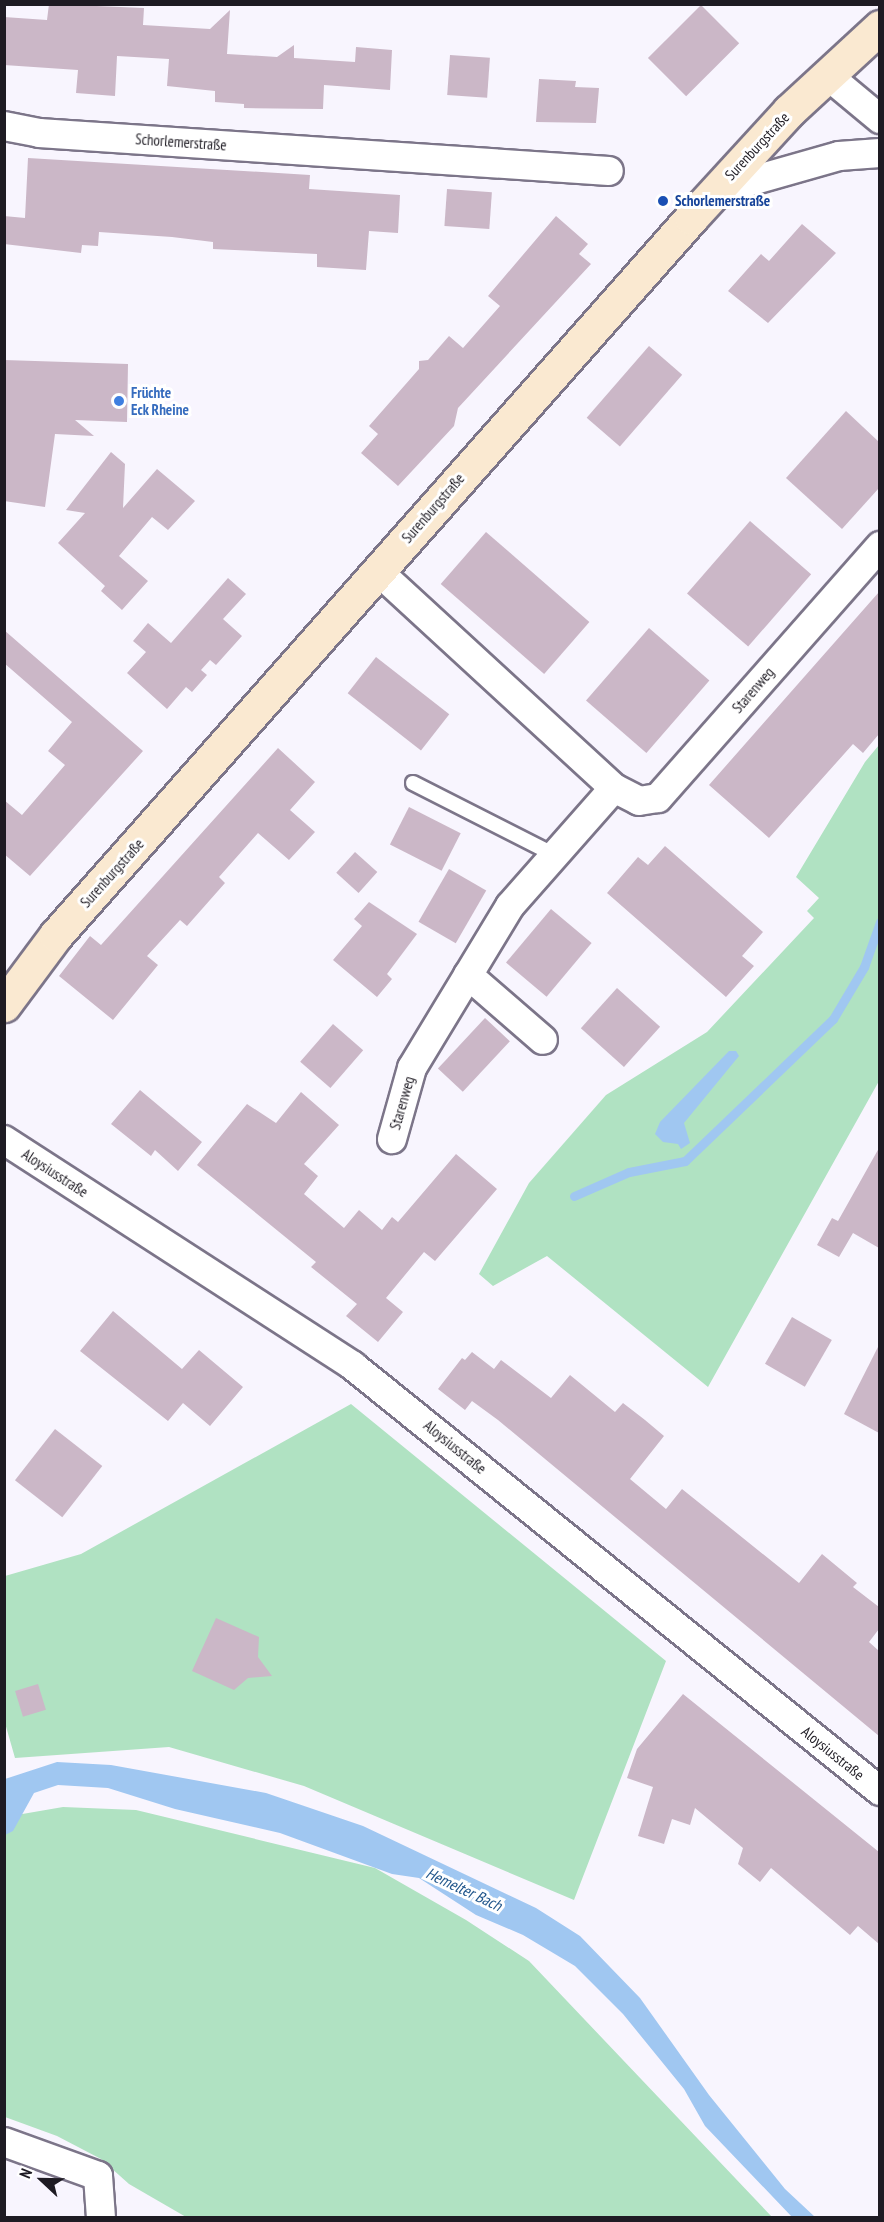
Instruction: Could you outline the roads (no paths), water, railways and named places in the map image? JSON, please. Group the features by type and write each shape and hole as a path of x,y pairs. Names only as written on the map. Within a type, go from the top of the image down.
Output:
{"street":[{"name":"Surenburgstraße","path":"4,1005 56,935 716,191 827,75 879,27"},
{"path":"827,75 879,119"},
{"name":"Schorlemerstraße","path":"4,126 39,133 609,171"},
{"path":"716,191 839,156 879,153"},
{"name":"Starenweg","path":"379,572 614,788 639,801 658,798 879,546"},
{"name":"Starenweg","path":"392,1139 412,1068 510,906 614,788"},
{"path":"468,975 543,1040"},
{"name":"Aloysiusstraße","path":"4,1140 353,1365 879,1791"},
{"path":"4,2142 98,2176 101,2217"}],"lane":[{"path":"412,783 555,855"}],"water":[{"path":"729,1051 736,1051 739,1056 684,1123 690,1143 681,1149 678,1144 663,1142 655,1134 660,1122"},
{"name":"Hemelter Bach","path":"57,1762 111,1765 266,1793 363,1826 536,1908 580,1936 640,1998 709,2095 785,2189 815,2217 792,2217 705,2126 684,2089 623,2014 575,1966 523,1935 476,1915 419,1878 392,1874 280,1833 175,1809 108,1788 58,1785 34,1793 13,1831 5,1835 5,1779"}],"waterway":[{"path":"574,1196 629,1172 685,1161 833,1019 864,967 880,922"}],"place":[{"name":"Schorlemerstraße","path":"663,201"},
{"name":"Früchte Eck Rheine","path":"119,401"}]}
